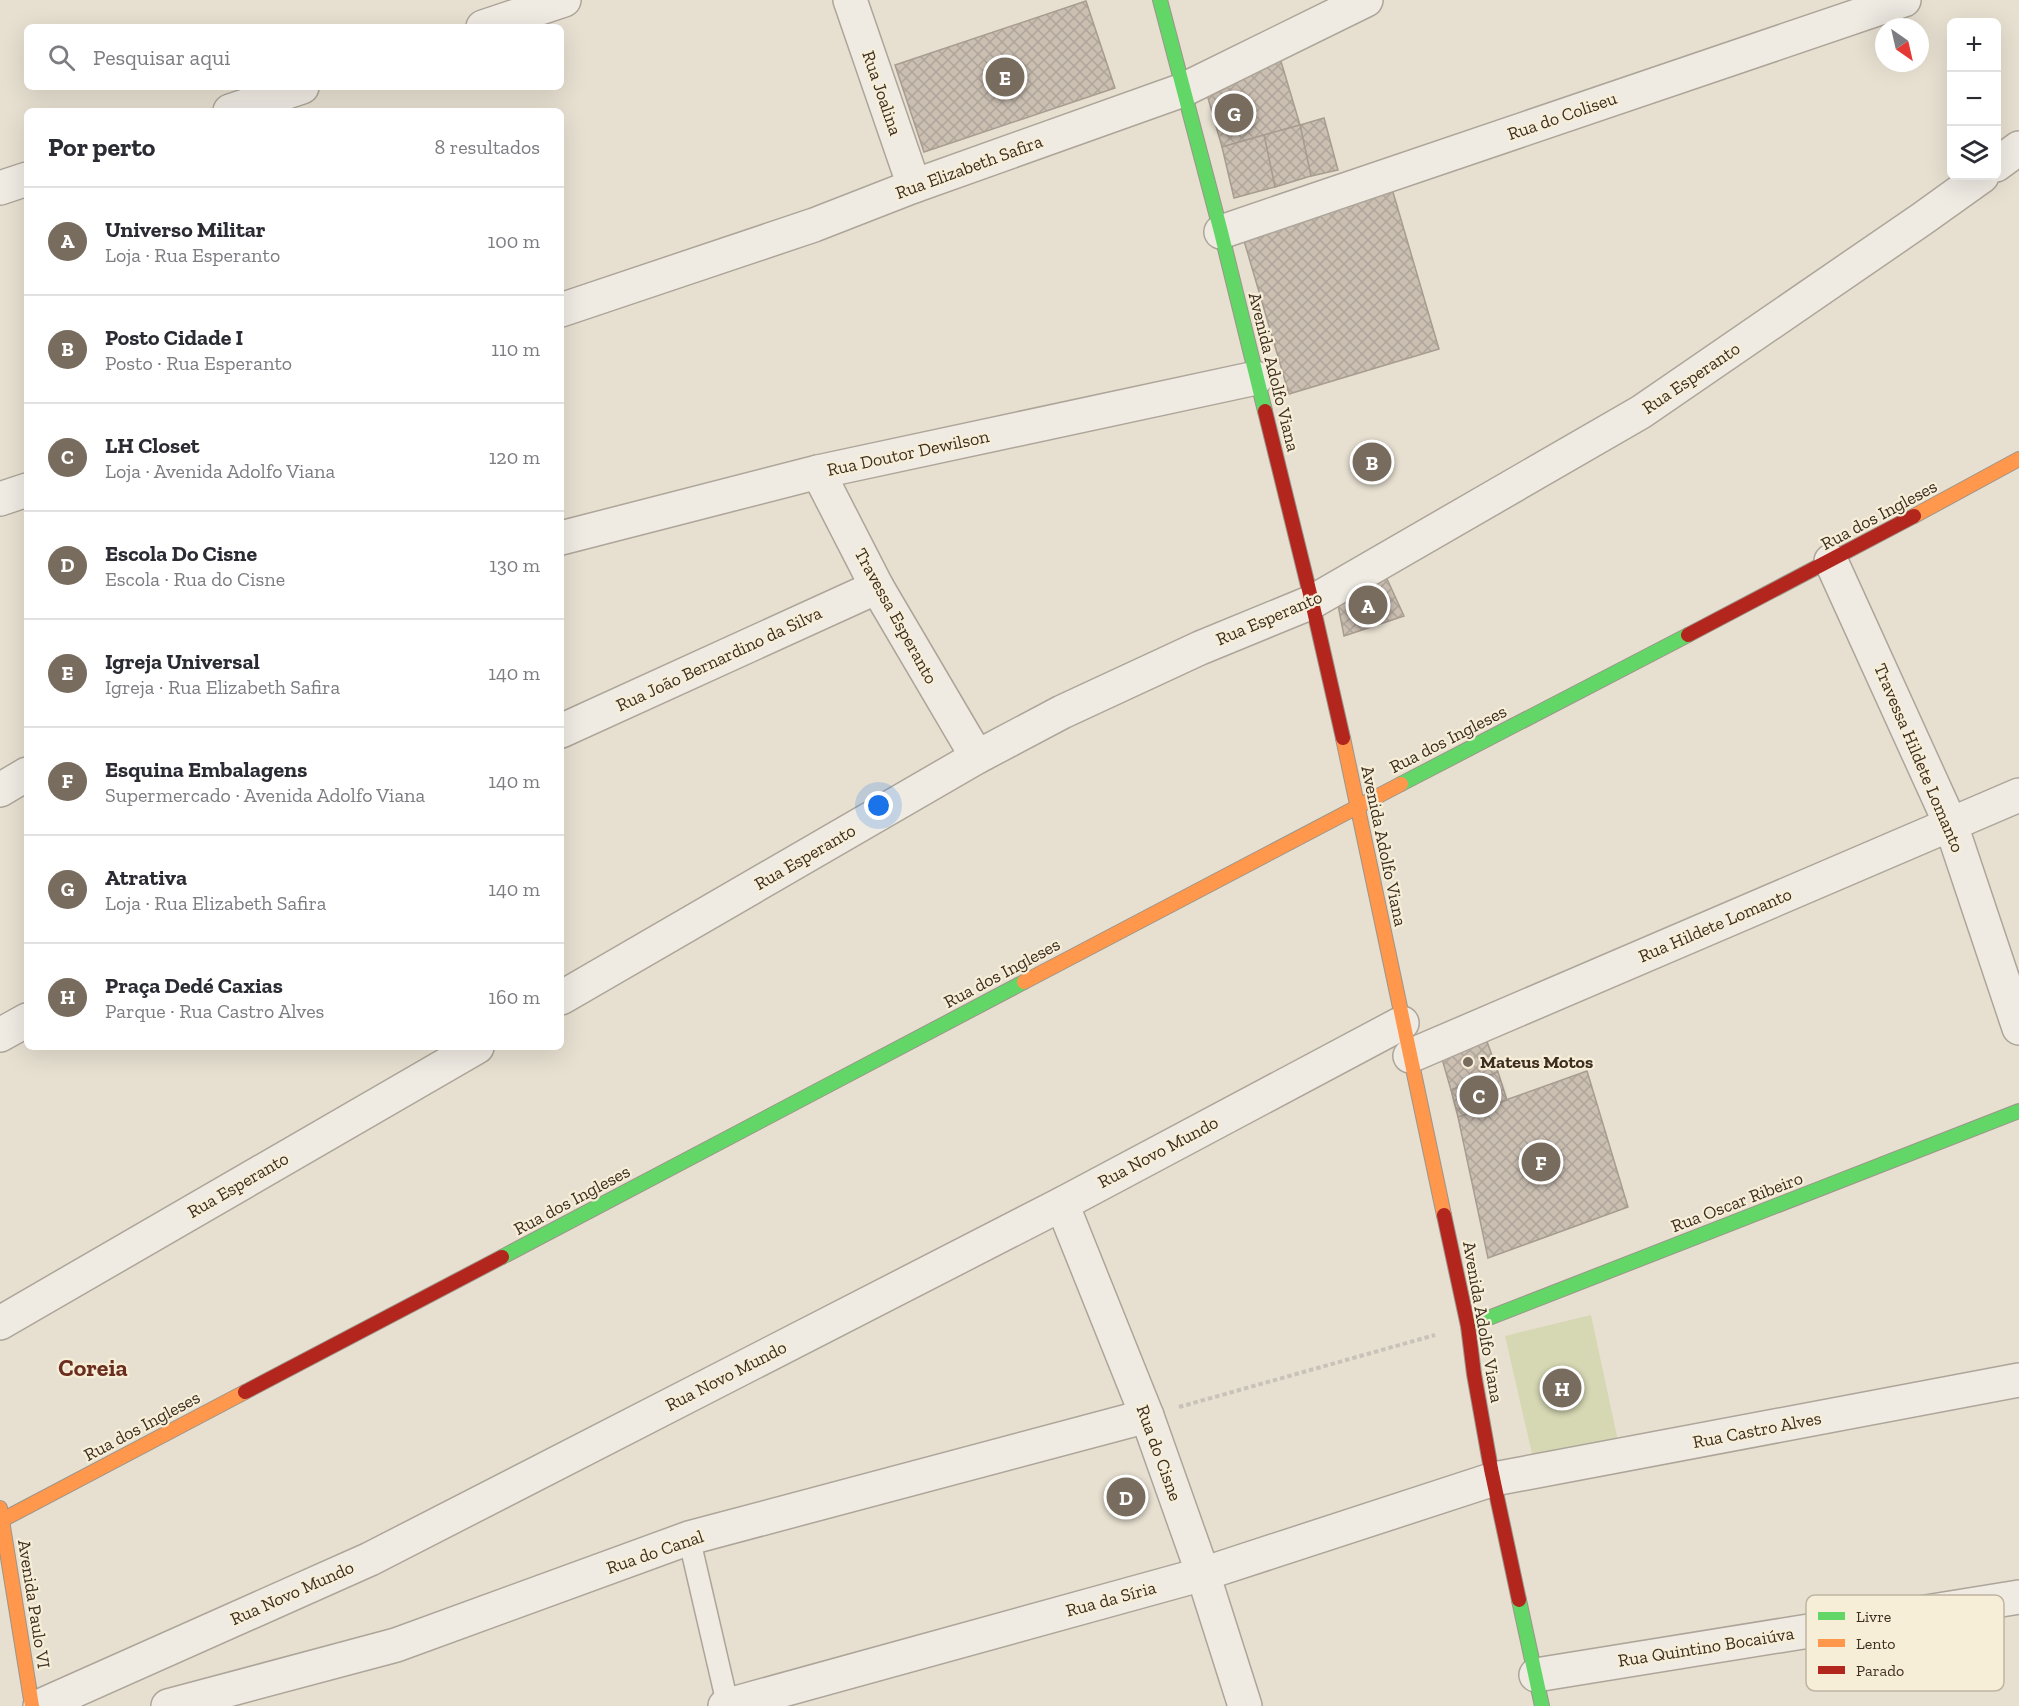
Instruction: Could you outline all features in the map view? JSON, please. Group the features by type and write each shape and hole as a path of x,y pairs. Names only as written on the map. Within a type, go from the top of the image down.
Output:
{"street":[{"path":"492,24 564,0"},
{"name":"Rua Joalina","path":"850,0 914,186"},
{"name":"Avenida Adolfo Viana","path":"1160,0 1221,232 1312,602 1358,806 1402,1023 1468,1326 1473,1368 1494,1479 1539,1691"},
{"name":"Rua Elizabeth Safira","path":"564,309 814,225 914,186 1183,90 1366,0"},
{"name":"Rua do Coliseu","path":"1221,232 1904,0"},
{"path":"239,108 293,90"},
{"path":"2001,161 2019,148"},
{"path":"0,188 24,179"},
{"name":"Rua Esperanto","path":"564,996 977,757 1062,712 1168,662 1312,602 1641,412 1977,180"},
{"name":"Rua Doutor Dewilson","path":"564,537 818,472 1256,378"},
{"name":"Rua dos Ingleses","path":"1,1514 1831,561 2019,459"},
{"name":"Travessa Esperanto","path":"818,472 877,587 977,757"},
{"path":"0,499 24,491"},
{"name":"Travessa Hildete Lomanto","path":"1831,561 1951,825 2019,1028"},
{"name":"Rua João Bernardino da Silva","path":"564,730 877,587"},
{"path":"0,790 24,776"},
{"name":"Rua Hildete Lomanto","path":"1410,1056 2019,795"},
{"path":"0,1035 24,1022"},
{"name":"Rua Novo Mundo","path":"40,1706 370,1559 1062,1204 1402,1023"},
{"name":"Rua Esperanto","path":"0,1323 472,1050"},
{"name":"Rua Oscar Ribeiro","path":"1468,1326 2019,1111"},
{"name":"Rua do Cisne","path":"1062,1204 1147,1416 1203,1574 1245,1706"},
{"name":"Rua Castro Alves","path":"1494,1479 2019,1380"},
{"name":"Rua do Canal","path":"168,1706 396,1645 689,1538 1147,1416"},
{"name":"Rua da Síria","path":"727,1706 1203,1574 1494,1479"},
{"name":"Avenida Paulo VI","path":"1,1514 32,1706"},
{"name":"Rua Quintino Bocaiúva","path":"2004,1599 2019,1596"},
{"name":"Rua Quintino Bocaiúva","path":"1539,1691 1806,1638"}],"lane":[{"path":"689,1538 727,1706"}],"path":[{"path":"1147,1416 1468,1326"}],"green space":[{"path":"1591,1315 1618,1441 1533,1458 1505,1336"}],"building":[{"path":"1086,1 1115,88 924,152 895,65"},
{"path":"1280,58 1300,125 1222,147 1206,91"},
{"path":"1324,118 1338,170 1311,176 1300,125"},
{"path":"1300,125 1311,176 1275,187 1264,135"},
{"path":"1264,135 1275,187 1234,198 1222,147"},
{"path":"1390,182 1439,349 1289,394 1240,227"},
{"path":"1382,568 1404,616 1344,636 1336,595"},
{"name":"Mateus Motos","path":"1485,1036 1498,1072 1451,1090 1440,1052"},
{"path":"1587,1071 1628,1207 1488,1258 1458,1117"},
{"path":"1498,1072 1507,1100 1458,1117 1451,1090"}],"traffic: fast":[{"path":"1160,0 1265,411"},
{"path":"1401,784 1688,635"},
{"path":"502,1257 1024,982"},
{"path":"1468,1326 2019,1111"},
{"path":"1519,1600 1542,1706"}],"traffic: slow":[{"path":"1914,516 2019,459"},
{"path":"1343,738 1444,1215"},
{"path":"1024,982 1401,784"},
{"path":"2,1520 245,1392"},
{"path":"0,1508 32,1706"}],"traffic: jam":[{"path":"1265,411 1343,738"},
{"path":"1688,635 1914,516"},
{"path":"1444,1215 1468,1326 1491,1469 1519,1600"},
{"path":"245,1392 502,1257"}],"place":[{"name":"Igreja Universal","path":"1005,77"},
{"name":"Atrativa","path":"1234,113"},
{"name":"Posto Cidade I","path":"1372,462"},
{"name":"Universo Militar","path":"1368,605"},
{"name":"Mateus Motos","path":"1468,1062"},
{"name":"LH Closet","path":"1479,1095"},
{"name":"Esquina Embalagens","path":"1541,1162"},
{"name":"Praça Dedé Caxias","path":"1562,1388"},
{"name":"Escola Do Cisne","path":"1126,1497"}],"district":[{"name":"Coreia","path":"93,1367"}]}
